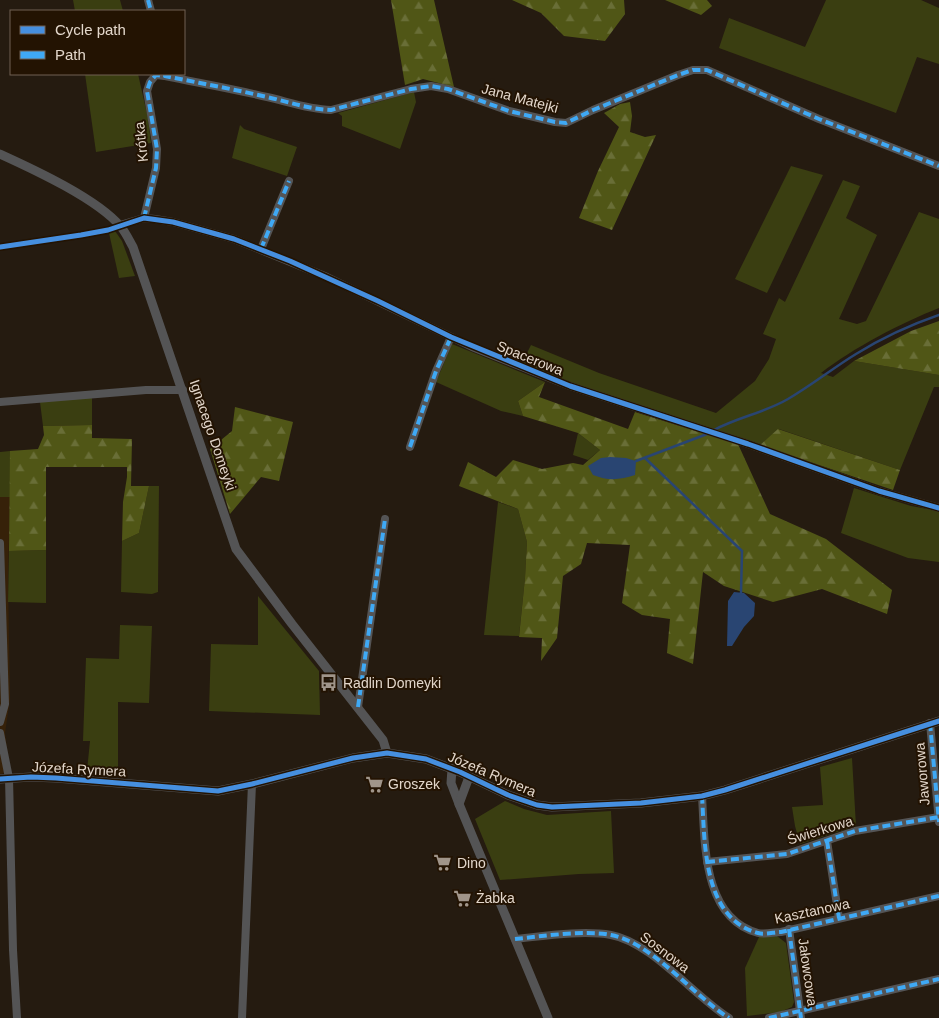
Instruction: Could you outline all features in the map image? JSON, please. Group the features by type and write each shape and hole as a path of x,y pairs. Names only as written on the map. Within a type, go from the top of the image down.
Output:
{"street":[{"name":"Jana Matejki","path":"165,75 318,110 330,110 411,89 431,86 448,89 509,111 566,123 672,77 693,70 707,70 819,119 939,166"},
{"name":"Krótka","path":"144,218 156,168 157,149 147,90 150,82 156,75 165,75"},
{"name":"Ignacego Domeyki","path":"0,154 57,182 103,211 120,225 133,247 236,549 383,740 388,753"},
{"path":"261,249 289,181"},
{"name":"Spacerowa","path":"120,225 144,218 173,222 234,239 327,277 451,337 570,386 748,444 879,492 939,508"},
{"path":"410,447 436,372 451,337"},
{"path":"0,402 117,392 183,390"},
{"path":"358,707 385,519"},
{"path":"0,543 5,704 0,722"},
{"name":"Józefa Rymera","path":"4,778 56,778 218,791 353,758 388,753 426,759 508,794 552,807 641,803 702,796 725,790 935,722"},
{"name":"Jaworowa","path":"935,722 939,822"},
{"path":"0,733 16,1018"},
{"path":"452,769 451,783 459,804 548,1018"},
{"path":"459,804 469,777"},
{"path":"242,1018 252,784"},
{"name":"Kasztanowa","path":"702,796 707,862 715,894 729,915 741,927 760,934 789,930 939,896"},
{"name":"Świerkowa","path":"707,862 787,854 855,831 939,817"},
{"path":"827,841 839,918"},
{"name":"Jałowcowa","path":"789,930 801,1015"},
{"name":"Sosnowa","path":"515,939 589,934 609,934 621,937 645,950 729,1018"},
{"path":"769,1018 801,1015 939,979"}],"shaded area":[{"path":"0,497 10,497 8,579 10,699 5,733 10,772 0,774"}],"green space":[{"path":"73,0 120,0 123,10 75,10"},
{"path":"391,0 434,0 454,87 423,79 405,85"},
{"path":"512,0 624,0 625,14 605,41 564,36 541,13"},
{"path":"665,0 707,0 712,6 701,15"},
{"path":"826,0 921,0 939,8 939,64 917,57 896,113 719,48 729,18 805,47"},
{"path":"85,75 138,75 148,118 151,143 96,152"},
{"path":"414,92 416,102 400,149 342,126 342,116 338,113"},
{"path":"630,102 632,116 630,132 645,137 656,135 612,230 579,218 598,171 619,127 604,113 620,104"},
{"path":"240,125 244,129 297,147 287,176 232,158"},
{"path":"791,166 823,175 767,293 735,279"},
{"path":"843,180 860,186 846,218 877,235 839,319 857,324 866,321 919,212 939,219 939,308 878,337 848,354 821,373 833,377 854,361 939,375 939,387 934,387 900,470 779,429 760,445 561,380 522,363 531,345 599,373 716,413 755,381 769,359 776,339 763,334 779,298 785,302"},
{"path":"115,231 122,241 135,276 119,278 109,233"},
{"path":"939,321 939,375 854,361 911,331"},
{"path":"452,344 545,382 518,401 523,416 501,411 436,382"},
{"path":"545,382 539,397 628,429 635,412 738,444 770,514 826,539 892,590 887,614 822,589 773,602 724,586 703,572 693,664 667,653 670,619 642,615 622,603 630,545 587,543 581,564 563,576 557,638 541,661 542,638 519,637 527,542 518,509 459,486 468,462 496,477 513,460 542,469 573,463 583,465 600,450 578,433 523,416 518,401"},
{"path":"92,397 92,425 43,426 40,402"},
{"path":"235,407 293,422 279,481 261,477 230,514 210,449 232,431"},
{"path":"92,425 92,438 132,439 131,486 149,486 139,533 122,541 123,502 127,467 46,467 46,550 9,551 10,451 38,449 44,435 43,426"},
{"path":"778,429 900,470 893,490 760,445"},
{"path":"578,433 600,450 588,460 573,455"},
{"path":"10,451 10,497 0,497 0,452"},
{"path":"149,486 159,486 158,592 152,594 121,592 122,541 139,533"},
{"path":"854,488 911,506 939,511 939,562 908,558 841,533"},
{"path":"498,502 518,509 527,542 519,636 484,635"},
{"path":"46,550 46,603 8,602 9,551"},
{"path":"258,596 319,671 320,715 209,711 211,644 258,645"},
{"path":"120,625 152,626 149,703 118,702 118,775 83,773 83,771 87,771 90,741 83,741 86,658 119,659"},
{"path":"852,758 856,826 800,844 792,807 823,805 820,767"},
{"path":"505,801 524,809 547,815 611,811 614,873 500,880 475,819"},
{"path":"777,936 786,943 794,1002 792,1007 780,1012 747,1016 745,968 759,937"}],"water":[{"path":"610,457 636,461 635,475 614,479 593,475 588,466 601,458"},
{"path":"734,592 744,593 755,603 754,616 744,627 732,646 727,646 728,601"}],"waterway":[{"path":"714,430 779,404 797,394 847,359 907,328 939,315"},
{"path":"636,461 707,434"},
{"path":"645,458 742,551 741,593"}],"marked path":[{"path":"148,0 151,10"},
{"path":"165,75 306,107 331,110 411,89 431,86 448,89 509,111 566,123 678,75 693,70 707,70 819,119 939,166"},
{"path":"144,218 156,168 157,149 147,91 150,82 156,75 165,76"},
{"path":"261,249 289,181"},
{"path":"410,447 436,371 451,337"},
{"path":"358,707 385,519"},
{"path":"930,723 939,822"},
{"path":"702,796 706,856 716,895 726,912 740,925 758,933 781,932 939,896"},
{"path":"707,862 787,854 855,831 939,817"},
{"path":"827,841 839,918"},
{"path":"789,929 801,1018"},
{"path":"515,939 588,933 611,935 626,940 657,959 729,1018"},
{"path":"769,1018 939,979"}],"cycle path":[{"path":"0,247 108,230 144,218 173,222 234,239 290,261 451,337 570,386 748,444 879,491 939,508"},
{"path":"0,779 56,778 218,791 353,758 387,753 426,759 460,772 508,795 537,805 552,807 641,803 702,796 725,790 939,721"}],"place":[{"name":"Radlin Domeyki","path":"329,683"},
{"name":"Groszek","path":"374,784"},
{"name":"Dino","path":"443,863"},
{"name":"Żabka","path":"462,898"}]}
